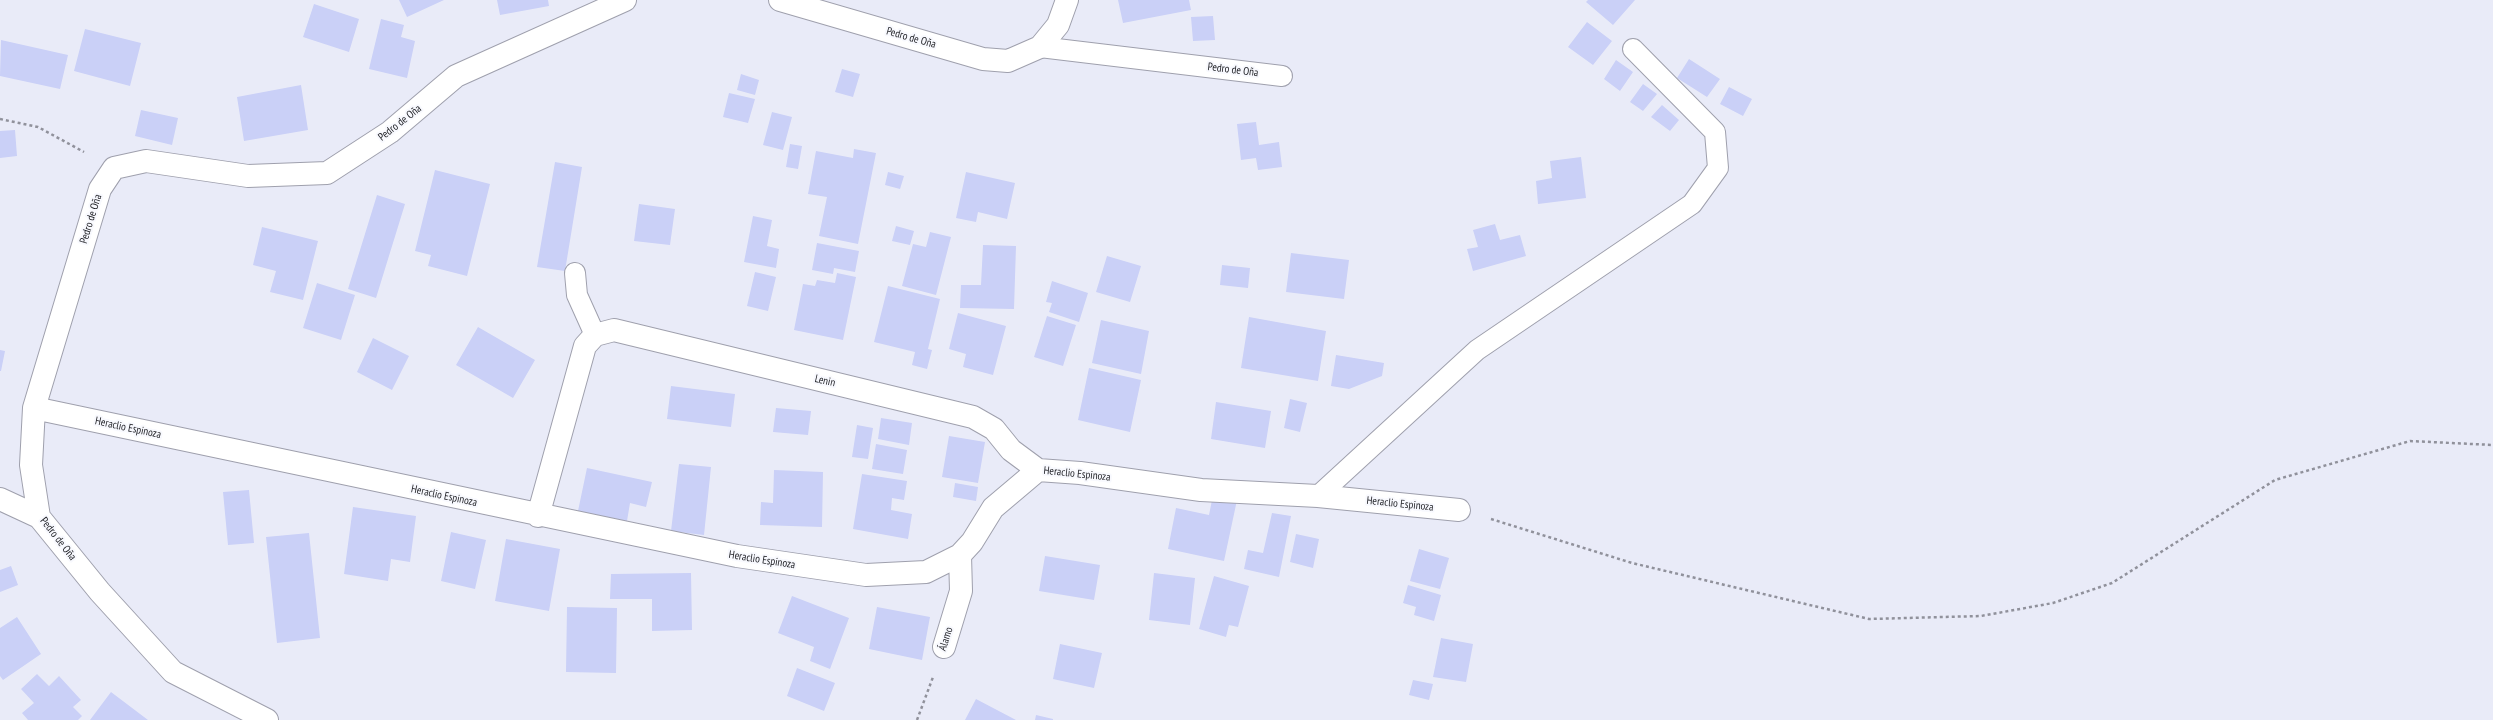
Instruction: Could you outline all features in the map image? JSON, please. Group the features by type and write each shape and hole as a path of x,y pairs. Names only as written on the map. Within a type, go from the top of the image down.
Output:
{"street":[{"name":"Pedro de Oña","path":"267,720 173,672 100,592 39,517 31,465 34,408 100,189 114,168 146,160 248,176 327,173 390,132 456,76 625,0"},
{"name":"Pedro de Oña","path":"780,0 983,59 1008,61 1040,46 1058,25 1067,0"},
{"name":"Lenin","path":"595,335 614,330 973,417 994,429 1011,450 1038,470"},
{"path":"538,516 585,346 595,335"},
{"name":"Heraclio Espinoza","path":"34,408 538,516 737,556 866,575 926,572 960,555 972,542 993,508 1038,470 1080,473 1201,490 1318,496 1459,510"},
{"path":"0,499 39,517"},
{"name":"Álamo","path":"944,647 961,591 960,555"}],"lane":[{"name":"Pedro de Oña","path":"1040,46 1282,76"},
{"path":"1318,496 1477,350 1692,204 1718,168 1715,132 1633,49"},
{"path":"575,273 577,295 595,335"}],"path":[{"path":"0,119 38,127 114,168"},
{"path":"1459,510 1632,563 1869,619 1981,616 2054,603 2112,583 2275,480 2410,441 2493,445"},
{"name":"Álamo","path":"917,720 944,647"}],"building":[{"path":"399,0 444,0 407,17"},
{"path":"497,0 548,0 549,6 500,15"},
{"path":"1118,0 1189,0 1191,10 1123,23"},
{"path":"1588,0 1635,0 1613,25 1586,2"},
{"path":"314,4 359,19 349,52 303,37"},
{"path":"1213,16 1215,40 1193,41 1191,17"},
{"path":"381,19 404,25 401,37 415,41 407,78 369,69"},
{"path":"1587,22 1612,41 1593,65 1568,47"},
{"path":"85,29 141,43 130,86 74,71"},
{"path":"1,40 68,55 60,89 0,76"},
{"path":"1689,59 1720,79 1707,97 1677,78"},
{"path":"1616,60 1633,72 1620,91 1604,79"},
{"path":"842,69 860,74 853,97 835,92"},
{"path":"741,74 759,80 755,95 737,90"},
{"path":"1643,84 1657,94 1643,111 1630,102"},
{"path":"301,85 308,130 244,141 237,97"},
{"path":"1729,87 1752,99 1743,116 1720,104"},
{"path":"729,93 755,99 748,123 723,117"},
{"path":"1662,105 1679,120 1670,131 1651,117"},
{"path":"141,110 178,118 172,145 135,136"},
{"path":"772,112 792,117 783,150 763,145"},
{"path":"1256,122 1259,145 1279,142 1282,167 1258,170 1256,158 1241,160 1237,124"},
{"path":"15,130 17,156 0,158 0,131"},
{"path":"790,144 802,146 798,169 786,167"},
{"path":"854,149 876,153 858,244 819,236 827,197 808,194 816,151 853,158"},
{"path":"1581,157 1586,198 1538,204 1536,181 1552,178 1550,161"},
{"path":"555,162 582,167 565,271 537,267"},
{"path":"435,170 490,184 467,276 428,266 431,255 415,251"},
{"path":"888,172 904,176 900,189 885,185"},
{"path":"966,172 1015,183 1007,219 978,212 976,222 956,218"},
{"path":"377,195 405,204 376,298 348,289"},
{"path":"639,204 675,209 670,245 634,241"},
{"path":"753,216 772,220 767,246 779,249 776,268 744,262"},
{"path":"1495,224 1500,240 1520,235 1526,256 1473,271 1467,249 1478,247 1473,230"},
{"path":"896,226 914,231 910,245 892,241"},
{"path":"262,227 318,241 303,300 270,292 276,271 253,265"},
{"path":"930,232 951,237 936,295 902,286 913,244 926,247"},
{"path":"817,243 859,251 855,272 834,268 833,274 812,270"},
{"path":"983,245 1016,246 1014,309 960,308 961,285 981,285"},
{"path":"1291,253 1349,260 1344,299 1286,292"},
{"path":"1107,256 1141,266 1130,302 1096,292"},
{"path":"1222,265 1250,268 1248,288 1220,285"},
{"path":"755,272 776,277 768,311 747,306"},
{"path":"837,273 856,277 843,340 794,330 803,284 815,286 817,280 835,283"},
{"path":"1052,281 1088,293 1079,322 1049,312 1052,303 1046,302"},
{"path":"317,283 355,295 341,340 303,328"},
{"path":"888,286 940,299 928,349 932,350 927,369 912,365 915,352 874,342"},
{"path":"958,313 1006,326 993,375 963,367 966,354 949,349"},
{"path":"1047,316 1076,325 1063,366 1034,357"},
{"path":"1249,317 1326,331 1318,381 1241,368"},
{"path":"1101,320 1149,331 1141,374 1092,363"},
{"path":"478,327 535,360 513,398 456,365"},
{"path":"373,338 409,356 392,390 357,372"},
{"path":"0,350 5,351 1,371 0,371"},
{"path":"1336,355 1384,363 1382,376 1349,389 1331,386"},
{"path":"1089,368 1141,380 1130,432 1078,420"},
{"path":"671,386 735,394 731,427 667,419"},
{"path":"1290,399 1307,403 1300,432 1284,428"},
{"path":"1216,402 1271,411 1265,448 1211,439"},
{"path":"776,408 811,411 808,435 773,432"},
{"path":"881,418 912,423 909,445 878,439"},
{"path":"857,425 873,428 868,459 852,457"},
{"path":"949,436 985,442 978,483 942,477"},
{"path":"876,444 907,450 903,474 872,469"},
{"path":"679,464 711,467 704,535 671,531"},
{"path":"587,468 652,482 646,507 630,503 627,521 578,511"},
{"path":"774,470 823,472 822,527 760,525 761,502 773,503"},
{"path":"862,474 907,481 904,500 892,498 891,510 912,514 908,539 853,529"},
{"path":"955,483 978,487 976,501 953,497"},
{"path":"249,490 254,543 228,545 223,492"},
{"path":"1213,495 1237,500 1224,561 1168,549 1176,508 1209,515"},
{"path":"353,507 416,516 410,562 391,559 388,581 344,574"},
{"path":"1272,513 1291,516 1279,577 1244,569 1248,550 1263,553"},
{"path":"451,532 486,540 475,589 441,581"},
{"path":"309,533 320,638 277,643 266,537"},
{"path":"1296,534 1319,539 1313,568 1290,562"},
{"path":"506,539 560,549 549,611 495,601"},
{"path":"1419,549 1449,558 1440,589 1410,581"},
{"path":"1045,556 1100,565 1094,600 1039,591"},
{"path":"11,566 18,585 0,592 0,570"},
{"path":"691,573 692,630 652,631 652,599 610,599 611,574"},
{"path":"1154,573 1195,578 1190,625 1149,620"},
{"path":"1214,576 1249,586 1238,627 1229,625 1226,637 1199,629"},
{"path":"1408,585 1441,595 1434,621 1414,615 1416,607 1403,603"},
{"path":"792,596 849,618 830,669 810,661 814,647 778,633"},
{"path":"567,607 617,608 616,673 566,672"},
{"path":"877,607 930,617 922,660 869,649"},
{"path":"17,617 41,654 3,680 0,676 0,628"},
{"path":"1441,638 1473,644 1466,682 1433,677"},
{"path":"1060,644 1102,653 1094,688 1053,679"},
{"path":"797,668 835,683 824,711 787,696"},
{"path":"37,674 49,686 59,676 81,700 73,707 82,716 78,720 28,720 22,713 34,703 21,689"},
{"path":"1413,680 1433,684 1429,700 1409,695"},
{"path":"111,692 148,720 90,720"},
{"path":"976,699 1016,720 965,720"},
{"path":"1036,715 1053,719 1053,720 1035,720"}]}
